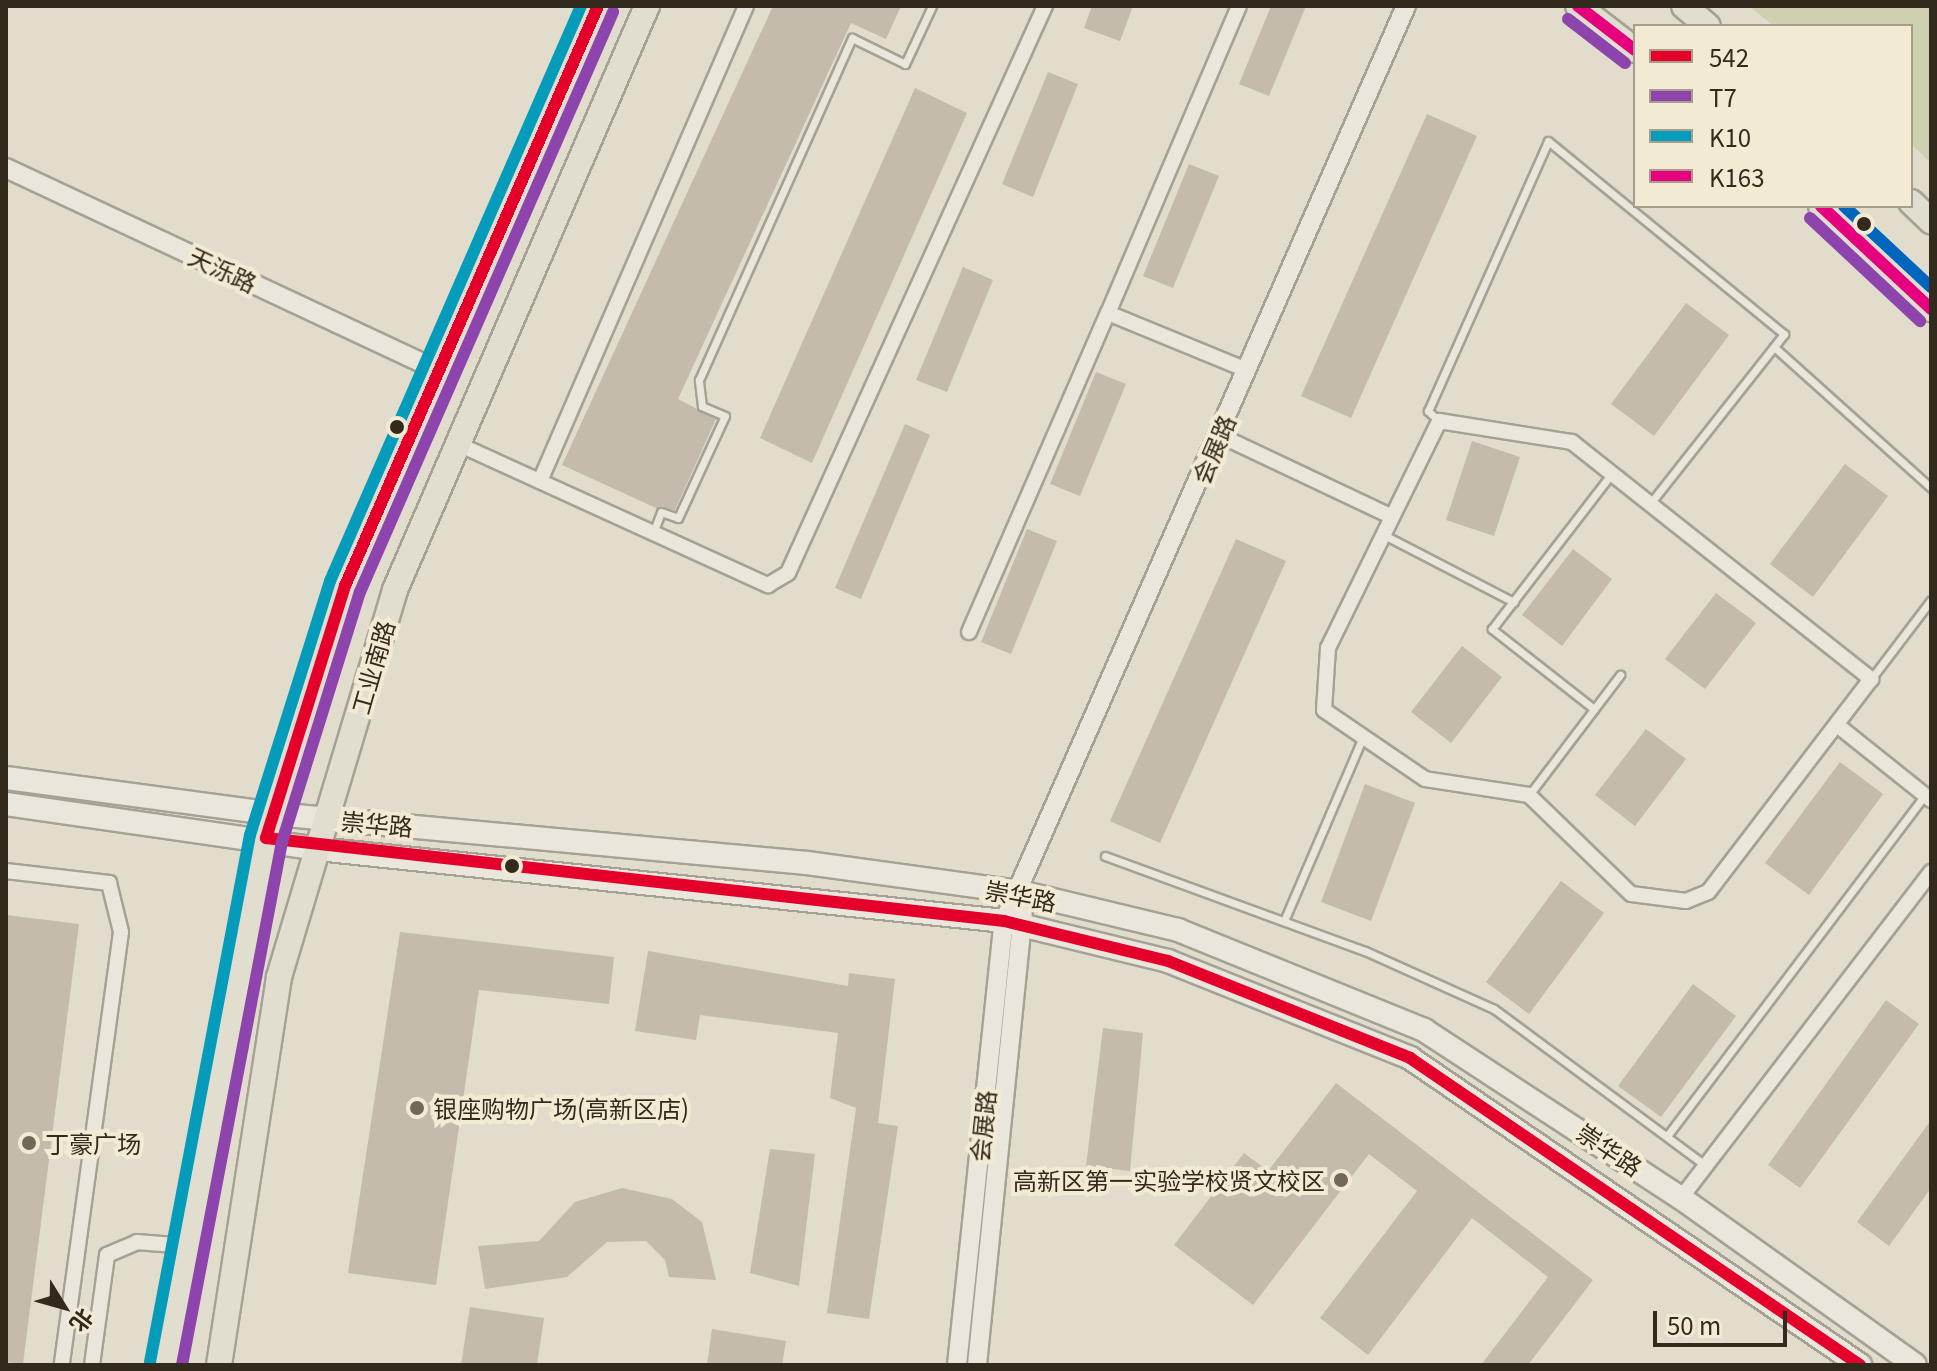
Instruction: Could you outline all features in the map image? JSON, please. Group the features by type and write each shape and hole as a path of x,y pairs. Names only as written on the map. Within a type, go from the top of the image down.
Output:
{"main road":[{"name":"工业南路","path":"166,1365 266,838 345,586 598,6"},
{"name":"工业南路","path":"219,1365 279,977 395,590 647,6"},
{"path":"1578,6 1633,48"},
{"path":"1684,6 1706,24"},
{"path":"1913,204 1931,221"},
{"path":"1823,208 1931,309"},
{"name":"崇华路","path":"6,778 275,814 807,863 1020,892 1178,930 1424,1030 1681,1198 1915,1365"},
{"name":"崇华路","path":"6,804 266,838 318,849 1014,923 1168,961 1410,1058 1860,1365"}],"street":[{"path":"540,481 746,6"},
{"path":"458,444 768,585 788,573 1045,6"},
{"path":"969,632 1239,6"},
{"name":"会展路","path":"957,1365 1020,892 1406,6"},
{"name":"天泺路","path":"6,168 440,371"},
{"path":"1108,313 1247,370"},
{"path":"1439,421 1572,442 1613,472 1653,500 1871,679 1708,892 1686,901 1631,894 1614,883 1569,827 1529,795 1425,779 1362,739 1324,710 1322,679 1328,648 1439,421"},
{"path":"1219,435 1390,516"},
{"path":"1837,725 1928,797"},
{"path":"6,871 109,883 121,932 62,1365"},
{"path":"1681,1198 1931,872"},
{"name":"会展路","path":"977,1365 1014,923"},
{"path":"92,1365 107,1255 137,1242 187,1246"}],"lane":[{"path":"653,533 661,512 678,518 725,416 702,406 699,380 852,38 905,64 932,6"},
{"path":"1439,421 1428,411 1548,141 1784,334 1653,500"},
{"path":"1774,347 1931,488"},
{"path":"1594,709 1492,629 1613,472"},
{"path":"1382,534 1514,602"},
{"path":"1871,679 1931,600"},
{"path":"1529,795 1620,675"},
{"path":"1284,921 1362,739"},
{"path":"1667,1136 1928,797"},
{"path":"1105,856 1284,921 1494,1009 1706,1166"}],"green space":[{"path":"1749,6 1931,6 1931,163 1913,146 1913,24 1772,24"}],"building":[{"path":"773,6 901,6 886,39 851,23 678,399 716,419 675,510 656,508 562,465"},
{"path":"1092,6 1133,6 1120,41 1084,28"},
{"path":"1271,6 1306,6 1269,96 1239,84"},
{"path":"1048,72 1078,84 1033,197 1002,184"},
{"path":"915,88 967,113 812,463 760,438"},
{"path":"1427,114 1477,136 1351,418 1301,396"},
{"path":"1189,164 1219,176 1173,288 1143,276"},
{"path":"963,267 993,280 947,392 916,380"},
{"path":"1686,303 1729,335 1654,436 1611,404"},
{"path":"1096,372 1126,384 1080,496 1050,484"},
{"path":"905,424 930,435 861,599 835,588"},
{"path":"1472,441 1520,457 1494,536 1446,520"},
{"path":"1845,464 1888,496 1813,597 1770,564"},
{"path":"1027,529 1057,541 1011,654 981,642"},
{"path":"1236,539 1286,561 1160,843 1110,821"},
{"path":"1573,549 1612,579 1562,646 1522,615"},
{"path":"1716,593 1756,623 1705,689 1665,659"},
{"path":"1462,646 1502,677 1451,743 1411,712"},
{"path":"1646,729 1686,759 1635,826 1595,795"},
{"path":"1840,762 1883,794 1809,895 1765,863"},
{"path":"1365,784 1415,803 1371,921 1321,902"},
{"path":"1561,881 1604,913 1529,1014 1486,982"},
{"name":"丁豪广场","path":"6,915 79,924 23,1364 6,1362"},
{"name":"银座购物广场(高新区店)","path":"400,932 614,957 609,1004 479,990 436,1285 348,1273"},
{"path":"648,951 848,986 849,973 895,979 878,1123 898,1126 869,1319 827,1313 856,1108 830,1098 838,1033 700,1015 696,1040 635,1031"},
{"path":"1693,984 1736,1016 1661,1117 1618,1086"},
{"path":"1886,1000 1919,1024 1800,1188 1768,1165"},
{"path":"1103,1028 1143,1033 1130,1171 1086,1166"},
{"path":"1336,1083 1593,1280 1528,1365 1481,1365 1548,1277 1472,1218 1368,1355 1320,1318 1417,1191 1369,1154 1253,1305 1174,1245 1244,1153 1268,1171"},
{"path":"1931,1120 1931,1188 1889,1246 1857,1222"},
{"path":"770,1149 815,1154 799,1286 750,1273"},
{"path":"622,1188 672,1199 702,1222 716,1280 669,1277 665,1260 646,1241 607,1242 567,1277 485,1289 478,1246 539,1241 575,1202"},
{"path":"470,1307 544,1318 537,1365 461,1365"},
{"path":"712,1329 786,1341 782,1365 707,1365"}],"transit line":[{"name":"K10","path":"150,1362 250,835 330,581 581,6"},
{"name":"542","path":"598,6 345,586 266,838 1004,921 1168,961 1410,1058 1860,1365"},
{"name":"K163","path":"1578,6 1633,48"},
{"name":"T7","path":"182,1365 282,842 360,592 613,12"},
{"name":"T7","path":"1568,19 1625,63"},
{"name":"K163","path":"1823,208 1931,309"},
{"path":"1846,208 1931,287"},
{"name":"T7","path":"1810,218 1920,321"}],"place":[{"name":"银座购物广场(高新区店)","path":"417,1108"},
{"name":"丁豪广场","path":"29,1143"},
{"name":"高新区第一实验学校贤文校区","path":"1341,1180"}]}
